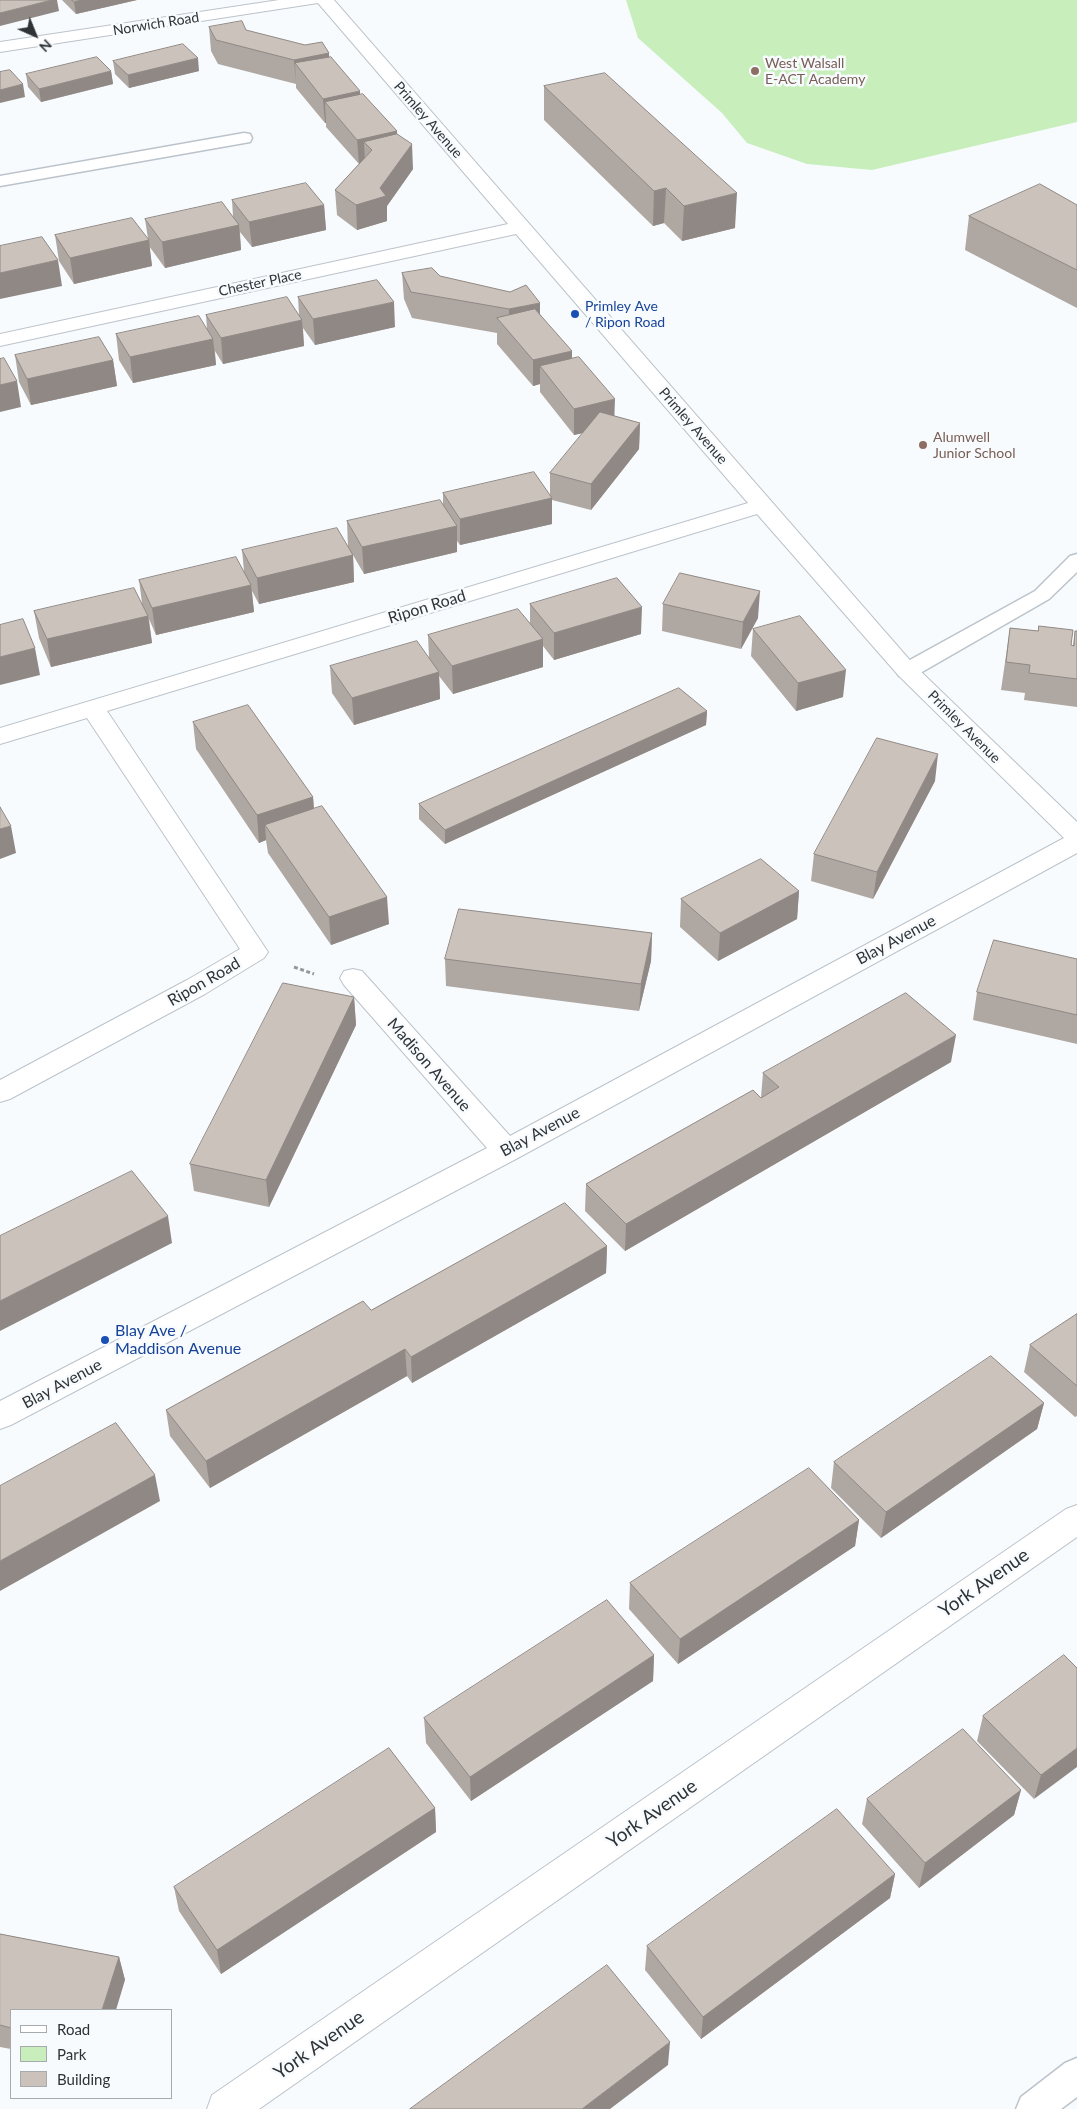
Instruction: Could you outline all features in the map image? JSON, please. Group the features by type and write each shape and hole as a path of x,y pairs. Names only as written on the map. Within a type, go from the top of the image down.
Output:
{"street":[{"name":"Norwich Road","path":"0,47 312,0"},
{"name":"Primley Avenue","path":"325,0 907,671 1077,837"},
{"name":"Chester Place","path":"0,340 520,227"},
{"name":"Ripon Road","path":"0,736 762,506"},
{"name":"Ripon Road","path":"0,1092 196,987 255,952 93,708"},
{"name":"Blay Avenue","path":"0,1416 506,1151 1077,842"},
{"name":"Madison Avenue","path":"353,978 506,1151"},
{"name":"York Avenue","path":"226,2109 1077,1519"}],"lane":[{"path":"0,181 244,138"},
{"path":"907,671 1042,595 1077,560"},
{"path":"1033,2109 1077,2075"}],"path":[{"path":"255,952 334,982 353,978"}],"green space":[{"path":"626,0 1077,0 1077,122 872,170 807,164 747,143 722,113 638,38"}],"building":[{"path":"0,0 52,0 0,13"},
{"path":"242,21 246,30 305,45 322,42 329,53 294,60 216,40 209,27"},
{"path":"183,44 198,58 128,75 113,61"},
{"path":"97,57 111,71 39,89 26,74"},
{"path":"331,57 360,91 323,99 295,63"},
{"path":"10,70 23,84 0,90 0,72"},
{"path":"605,73 737,193 684,206 666,188 654,191 544,86"},
{"path":"363,94 397,131 357,140 325,102"},
{"path":"397,134 412,144 380,188 386,196 356,205 335,190 372,150 364,142"},
{"path":"306,183 324,205 249,222 232,200"},
{"path":"1040,184 1077,205 1077,270 969,216"},
{"path":"222,202 239,225 162,242 145,219"},
{"path":"132,218 149,240 70,258 55,235"},
{"path":"42,237 58,260 0,273 0,246"},
{"path":"432,268 440,276 510,292 526,285 540,303 509,309 411,292 402,273"},
{"path":"377,280 394,302 313,319 298,297"},
{"path":"287,297 302,320 221,338 206,315"},
{"path":"535,309 572,351 533,360 497,318"},
{"path":"199,316 213,339 130,357 116,334"},
{"path":"99,337 113,360 27,379 15,355"},
{"path":"579,357 615,399 574,409 540,366"},
{"path":"4,358 17,381 0,385 0,359"},
{"path":"600,412 640,423 591,484 550,473"},
{"path":"534,472 552,498 460,519 443,493"},
{"path":"440,500 457,526 362,547 347,521"},
{"path":"337,528 353,555 257,578 242,550"},
{"path":"236,557 251,585 152,608 139,580"},
{"path":"680,573 760,591 743,622 663,604"},
{"path":"617,578 642,607 554,633 530,604"},
{"path":"134,588 148,616 47,639 34,611"},
{"path":"518,609 543,639 452,666 428,635"},
{"path":"800,616 846,670 798,683 753,629"},
{"path":"23,619 35,648 0,657 0,625"},
{"path":"1039,626 1073,630 1071,645 1074,646 1075,631 1077,631 1077,679 1029,673 1030,665 1006,662 1010,628 1038,631"},
{"path":"417,641 439,672 352,698 330,666"},
{"path":"679,688 707,711 445,830 419,804"},
{"path":"248,705 313,797 257,815 193,722"},
{"path":"877,738 938,754 877,872 814,854"},
{"path":"322,806 387,897 329,917 265,825"},
{"path":"0,807 11,826 0,829"},
{"path":"761,859 799,891 720,933 681,899"},
{"path":"459,909 652,933 641,984 445,959"},
{"path":"994,940 1077,959 1077,1015 977,992"},
{"path":"283,983 354,997 266,1180 190,1164"},
{"path":"906,993 956,1035 626,1224 586,1184 753,1090 761,1098 779,1087 763,1073"},
{"path":"132,1171 168,1216 0,1301 0,1236"},
{"path":"565,1203 607,1246 411,1357 405,1349 206,1461 166,1410 363,1301 371,1310"},
{"path":"1077,1314 1077,1386 1030,1345"},
{"path":"991,1356 1044,1403 886,1512 834,1462"},
{"path":"116,1423 155,1475 0,1561 0,1486"},
{"path":"809,1468 859,1520 680,1639 630,1583"},
{"path":"607,1600 654,1655 470,1777 424,1718"},
{"path":"1064,1655 1077,1668 1077,1748 1041,1775 983,1716"},
{"path":"963,1729 1021,1790 925,1863 867,1799"},
{"path":"389,1748 435,1808 217,1950 174,1887"},
{"path":"837,1809 895,1874 703,2017 647,1946"},
{"path":"0,1934 119,1957 102,2009 10,2009 10,2028 0,2025"},
{"path":"607,1965 670,2042 582,2109 410,2109"}],"place":[{"name":"West Walsall E-ACT Academy","path":"755,71"},
{"name":"Primley Ave / Ripon Road","path":"575,314"},
{"name":"Alumwell Junior School","path":"923,445"},
{"name":"Blay Ave / Maddison Avenue","path":"105,1340"}]}
